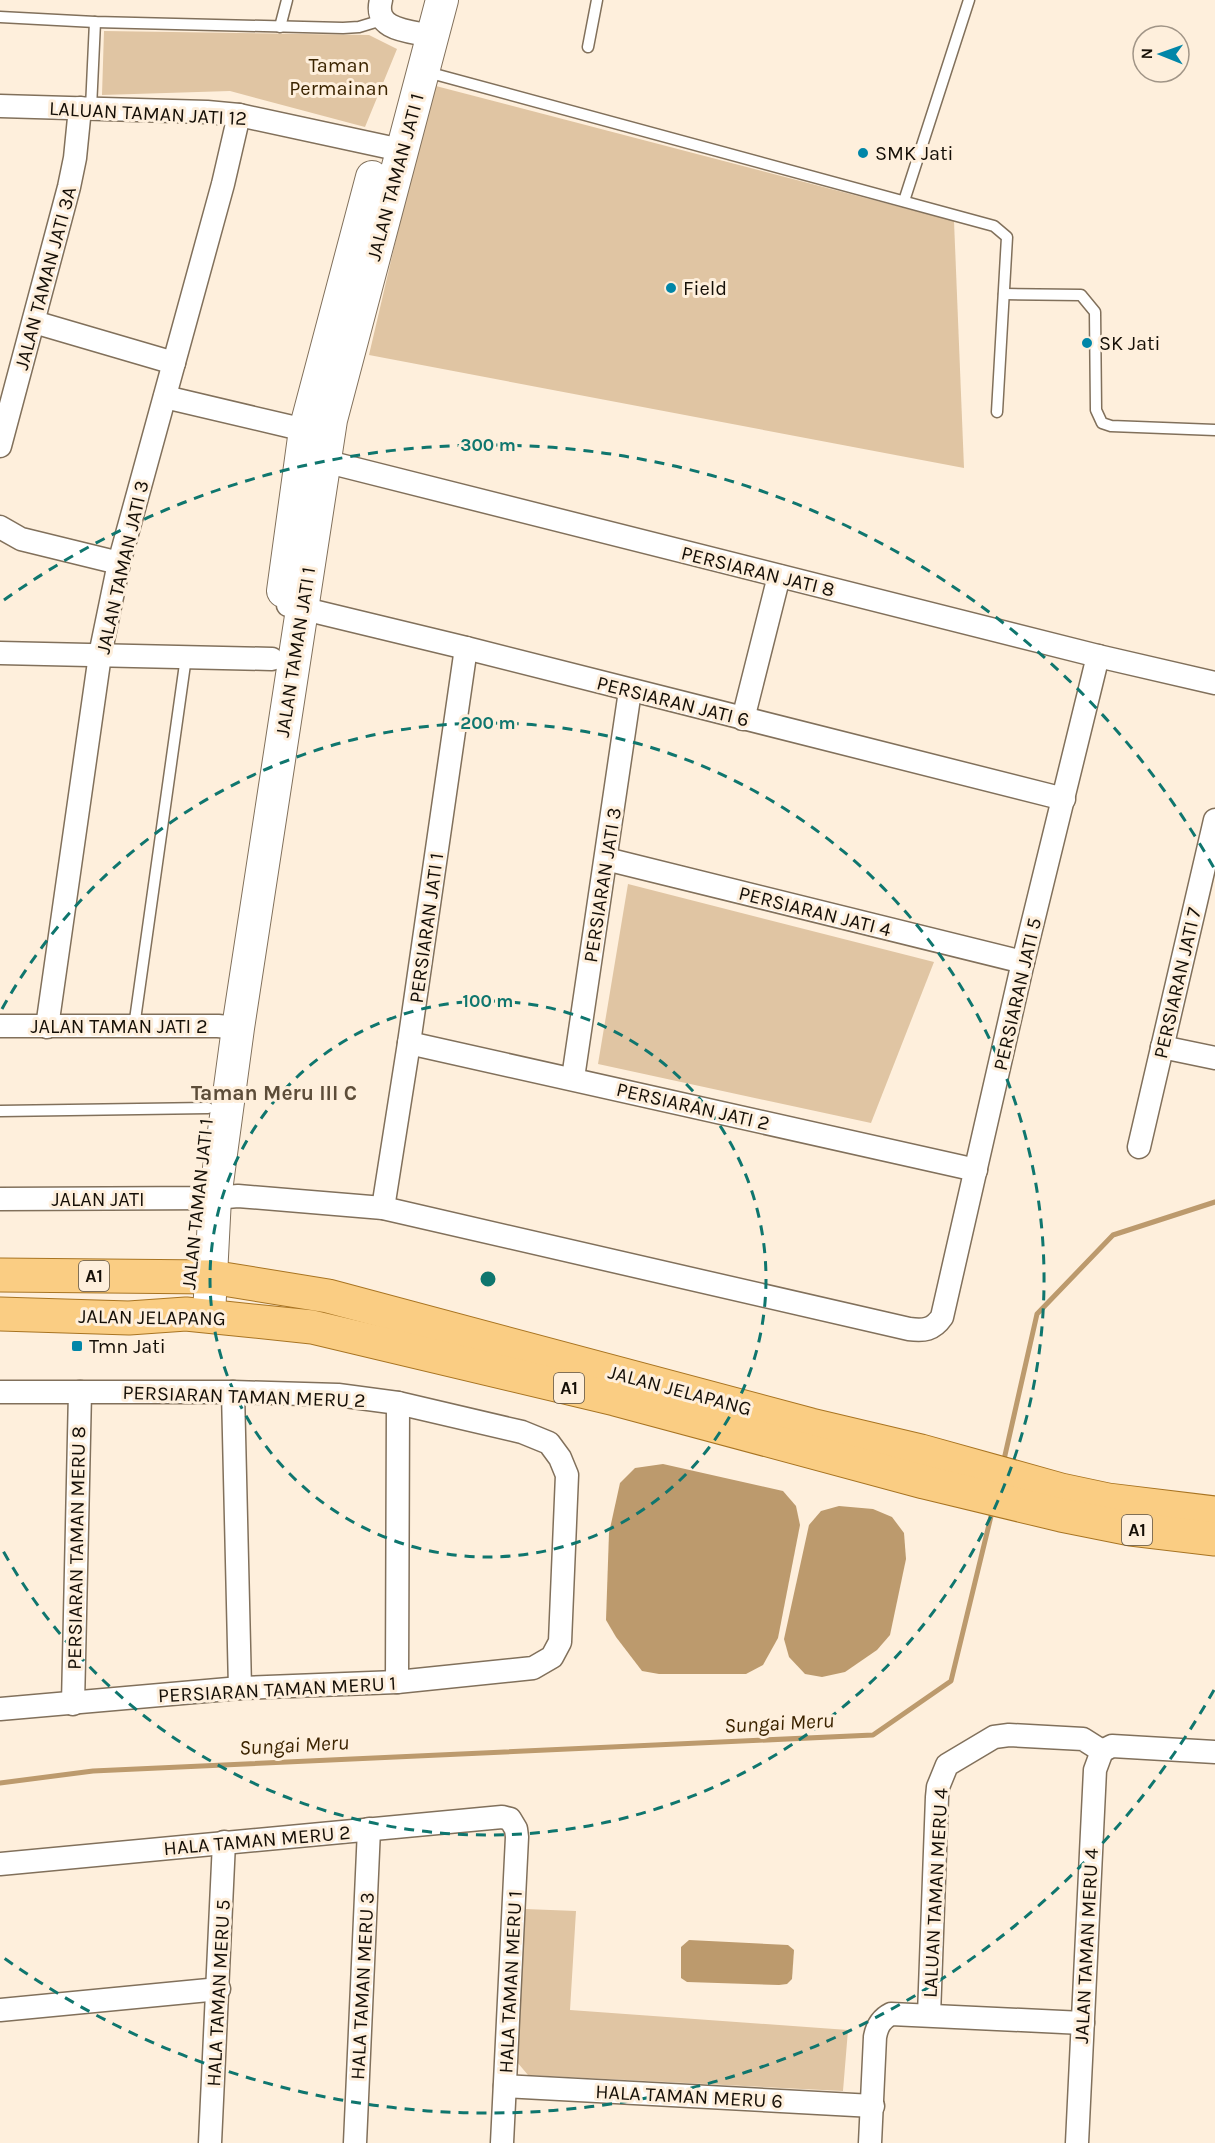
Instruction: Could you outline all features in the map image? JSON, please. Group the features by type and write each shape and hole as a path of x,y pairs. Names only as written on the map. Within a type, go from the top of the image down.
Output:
{"main road":[{"name":"JALAN JELAPANG","path":"0,1275 200,1277 328,1296 811,1425 922,1467"},
{"name":"JALAN JELAPANG","path":"0,1314 129,1318 198,1315 312,1327 615,1399 922,1467 1061,1502 1131,1529 1215,1539"},
{"name":"JALAN JELAPANG","path":"1061,1502 1108,1500 1215,1513"}],"street":[{"name":"JALAN TAMAN JATI 1","path":"391,148 424,71 421,0"},
{"name":"JALAN TAMAN JATI 1","path":"198,1315 208,1108 228,1027 291,606 311,449 422,34 442,0"},
{"path":"381,10 389,26 422,34"},
{"name":"LALUAN TAMAN JATI 12","path":"0,106 239,115 391,148"},
{"name":"JALAN TAMAN JATI 3A","path":"0,446 72,174 86,108"},
{"name":"JALAN TAMAN JATI 3","path":"47,1027 100,655 119,563 223,184 239,115"},
{"path":"34,322 174,363"},
{"name":"PERSIARAN JATI 8","path":"165,397 311,449 779,576 1215,683"},
{"path":"0,527 21,539 119,563"},
{"path":"743,719 779,576"},
{"name":"JALAN TAMAN JATI 1","path":"205,1198 272,659 291,606"},
{"name":"PERSIARAN JATI 6","path":"291,606 1065,799"},
{"name":"PERSIARAN JATI 1","path":"383,1208 466,648"},
{"path":"0,653 272,659"},
{"name":"PERSIARAN JATI 5","path":"931,1329 942,1317 1023,962 1065,799 1098,656"},
{"name":"PERSIARAN JATI 3","path":"573,1078 630,691"},
{"name":"PERSIARAN JATI 7","path":"1139,1147 1215,820"},
{"name":"PERSIARAN JATI 4","path":"606,859 1023,962"},
{"name":"JALAN TAMAN JATI 2","path":"0,1026 228,1027"},
{"name":"PERSIARAN JATI 2","path":"409,1043 976,1170"},
{"path":"1162,1047 1215,1058"},
{"name":"JALAN JATI","path":"0,1199 238,1196 383,1208 909,1329 920,1331 931,1329"},
{"name":"PERSIARAN TAMAN MERU 2","path":"0,1392 233,1392 338,1395 398,1403 522,1432 549,1443 560,1458 567,1475 560,1641 552,1657"},
{"name":"PERSIARAN TAMAN MERU 8","path":"73,1704 80,1392"},
{"path":"233,1392 240,1688"},
{"path":"397,1682 398,1403"},
{"name":"PERSIARAN TAMAN MERU 1","path":"0,1709 240,1688 397,1682 533,1668 552,1657"},
{"name":"LALUAN TAMAN MERU 4","path":"929,2015 937,1797 938,1787 947,1765 982,1742 994,1737 1009,1735 1083,1739 1102,1752"},
{"path":"1102,1752 1112,1746 1215,1752"},
{"name":"JALAN TAMAN MERU 4","path":"1077,2143 1095,1770 1102,1752"},
{"name":"HALA TAMAN MERU 2","path":"0,1864 502,1817 513,1822"},
{"name":"HALA TAMAN MERU 1","path":"502,2143 517,1837 513,1822"},
{"name":"HALA TAMAN MERU 3","path":"355,2143 369,1829"},
{"name":"HALA TAMAN MERU 5","path":"210,2143 225,1842"},
{"path":"0,2010 219,1989"},
{"path":"870,2143 875,2037 880,2022 891,2014 1083,2023"},
{"name":"HALA TAMAN MERU 6","path":"505,2086 873,2106"}],"lane":[{"path":"280,27 287,0"},
{"path":"588,46 597,0"},
{"path":"904,201 969,0"},
{"path":"0,17 95,22 351,28 381,10"},
{"name":"JALAN TAMAN JATI 3A","path":"86,108 95,22"},
{"path":"424,71 994,226 1007,237 998,412"},
{"path":"1004,294 1081,295 1095,312 1096,410 1102,423 1111,426 1215,430"},
{"path":"134,1027 186,657"},
{"path":"0,1111 208,1108"}],"green space":[{"name":"Taman Permainan","path":"104,31 369,35 397,49 365,127 230,91 102,95"},
{"name":"Field","path":"432,85 954,221 964,468 369,355"},
{"path":"628,884 934,962 871,1123 598,1064"},
{"path":"525,1909 576,1911 570,2010 848,2030 843,2091 528,2075 517,2062"}],"shaded area":[{"path":"663,1464 783,1491 796,1506 800,1525 778,1638 763,1665 746,1674 659,1674 642,1671 606,1620 609,1533 620,1483 635,1468"},
{"path":"839,1506 873,1509 892,1517 904,1533 906,1559 890,1635 877,1650 845,1672 822,1677 805,1674 789,1657 784,1639 809,1525 821,1511"},
{"path":"689,1940 788,1945 794,1950 792,1979 787,1984 779,1985 687,1982 681,1978 681,1947"}],"waterway":[{"name":"Sungai Meru","path":"1003,1464 1037,1314 1113,1235 1215,1202"},
{"name":"Sungai Meru","path":"0,1783 93,1771 873,1735 951,1681 993,1508"}],"place":[{"name":"SMK Jati","path":"863,153"},
{"name":"Field","path":"671,288"},
{"name":"SK Jati","path":"1087,343"},
{"name":"Tmn Jati","path":"77,1346"}],"district":[{"name":"Taman Meru III C","path":"274,1093"}]}
